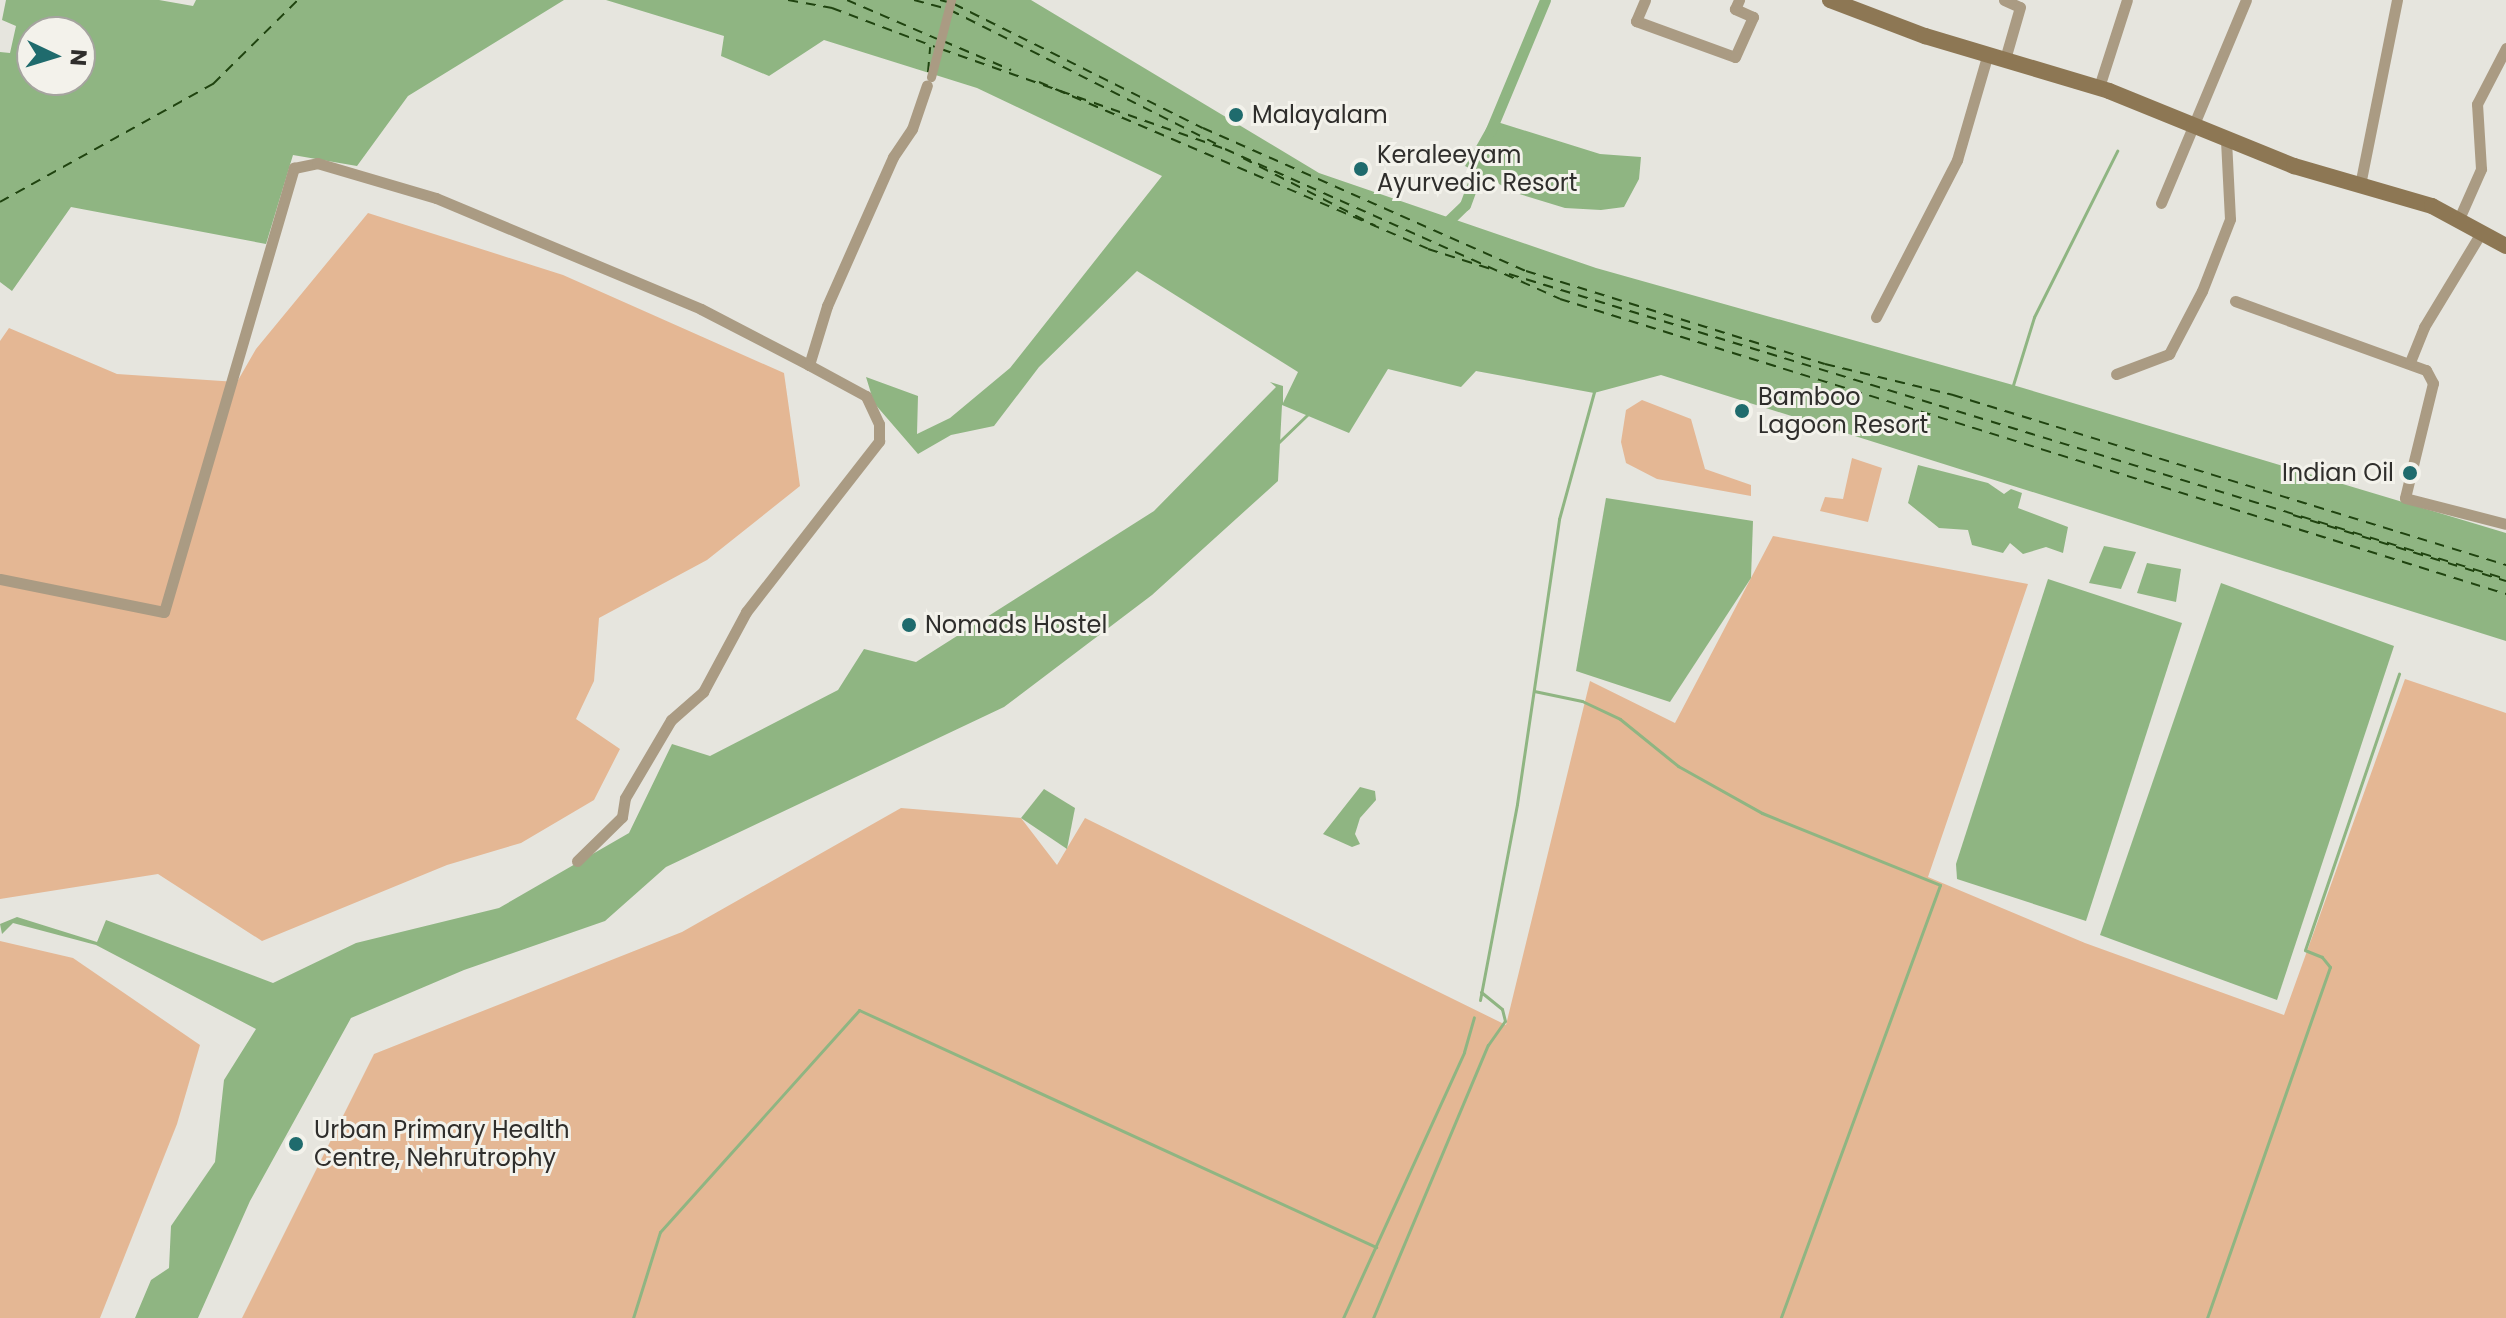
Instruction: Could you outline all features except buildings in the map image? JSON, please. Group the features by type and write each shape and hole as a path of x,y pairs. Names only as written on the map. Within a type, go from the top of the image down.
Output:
{"main road":[{"path":"1830,0 1868,7 2005,59 2099,87 2226,140 2432,206 2506,246"}],"street":[{"path":"809,365 827,306 893,157 912,129 951,0"},
{"path":"1645,0 1636,21 1735,57 1753,17 1735,9 1739,0"},
{"path":"2004,0 2020,7 2005,59"},
{"path":"2099,87 2127,0"},
{"path":"2161,203 2190,124 2246,0"},
{"path":"2360,185 2397,0"},
{"path":"2458,221 2481,169 2477,104 2506,48"},
{"path":"1876,317 1957,160 1988,53"},
{"path":"2116,374 2169,354 2202,291 2230,219 2226,140"},
{"path":"0,579 164,612 246,340 287,180 303,163 380,178 491,219 701,309 866,396 879,424 879,441 754,601 703,692 671,720 611,832 577,861"},
{"path":"2410,362 2424,327 2481,233"},
{"path":"2235,301 2426,370 2433,383 2405,498 2506,524"}],"shaded area":[{"path":"6,0 159,0 193,6 196,0 564,0 408,96 357,166 293,155 266,244 71,207 12,291 0,282 0,52 10,53 16,26 2,20"},
{"path":"606,0 1031,0 1319,173 1596,268 2013,385 2506,533 2506,641 1661,375 1594,393 1476,371 1461,387 1388,369 1349,433 1282,405 1278,481 1152,595 1004,707 666,867 605,921 464,970 351,1018 250,1201 198,1318 135,1318 151,1280 169,1268 171,1226 215,1162 224,1080 256,1029 96,945 13,923 2,934 0,924 17,917 97,942 106,920 273,983 356,943 499,908 629,833 672,744 710,756 838,690 864,649 916,662 1154,511 1276,387 1270,382 1283,386 1283,403 1298,372 1137,271 1039,367 994,426 951,435 918,454 874,403 866,377 918,396 917,434 950,418 1010,368 1162,176 977,88 824,40 769,76 721,56 724,36"},
{"path":"1491,120 1600,154 1641,157 1639,179 1624,207 1601,210 1565,208 1516,193 1465,166"},
{"path":"368,213 563,275 784,373 800,486 707,560 599,618 594,681 576,719 620,749 594,800 521,843 447,865 262,941 158,874 0,899 0,341 9,328 117,374 237,382 256,349"},
{"path":"1642,400 1691,419 1705,469 1751,485 1751,496 1657,479 1626,463 1621,442 1626,410"},
{"path":"1852,458 1882,468 1868,522 1820,511 1825,497 1843,499"},
{"path":"1918,465 1988,483 2004,494 2011,489 2022,493 2018,508 2068,527 2063,553 2046,547 2023,554 2010,543 2003,553 1972,545 1968,530 1939,528 1908,503"},
{"path":"1606,498 1753,521 1751,578 1670,702 1576,671"},
{"path":"1773,536 2028,584 1928,877 2085,943 2284,1015 2405,679 2506,713 2506,1318 242,1318 374,1054 682,932 901,808 1021,818 1057,865 1085,818 1506,1025 1590,681 1675,723"},
{"path":"2104,546 2136,552 2121,589 2089,583"},
{"path":"2147,563 2181,569 2176,602 2137,593"},
{"path":"2048,579 2182,623 2086,921 1957,879 1956,864"},
{"path":"2221,583 2394,646 2277,1000 2100,935"},
{"path":"1360,787 1375,791 1376,800 1360,818 1355,834 1360,844 1352,847 1323,834"},
{"path":"1044,789 1075,808 1067,849 1021,818"},
{"path":"0,941 73,958 200,1045 177,1124 100,1318 0,1318"}],"waterway":[{"path":"1490,132 1545,0"},
{"path":"2013,385 2034,317 2117,151"},
{"path":"1443,226 1465,205 1480,164"},
{"path":"1480,1000 1517,804 1559,519 1594,392"},
{"path":"1279,442 1308,414"},
{"path":"2207,1318 2330,967 2322,957 2305,950 2399,674"},
{"path":"1534,691 1582,701 1620,719 1678,766 1762,813 1940,885 1781,1318"},
{"path":"1373,1318 1488,1045 1505,1021 1502,1009 1481,992"},
{"path":"633,1318 660,1232 859,1010 1376,1247"},
{"path":"1343,1318 1464,1052 1474,1017"}],"ferry route":[{"path":"0,202 213,84 298,0"},
{"path":"788,0 832,8 935,47"},
{"path":"847,0 937,39"},
{"path":"914,0 944,8"},
{"path":"940,0 948,2"},
{"path":"954,4 1203,128 1526,271 1825,364 1953,395 2506,565"},
{"path":"950,10 1216,144"},
{"path":"943,41 1011,70"},
{"path":"928,72 930,47"},
{"path":"941,49 1225,149 1560,299 2506,594"},
{"path":"1039,82 1428,249 1491,269"},
{"path":"1243,158 1376,226"},
{"path":"1509,274 2506,579"},
{"path":"2293,515 2506,581"}],"place":[{"name":"Malayalam","path":"1236,115"},
{"name":"Keraleeyam Ayurvedic Resort","path":"1361,169"},
{"name":"Bamboo Lagoon Resort","path":"1742,411"},
{"name":"Indian Oil","path":"2410,473"},
{"name":"Nomads Hostel","path":"909,625"},
{"name":"Urban Primary Health Centre, Nehrutrophy","path":"296,1144"}]}
